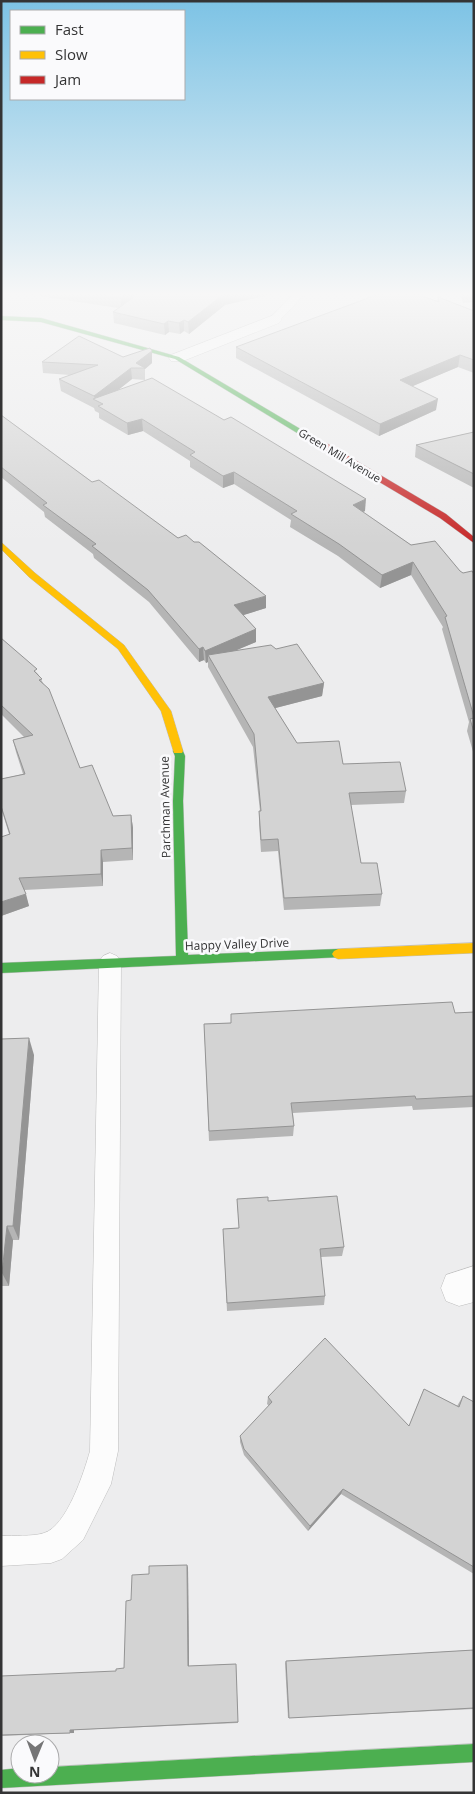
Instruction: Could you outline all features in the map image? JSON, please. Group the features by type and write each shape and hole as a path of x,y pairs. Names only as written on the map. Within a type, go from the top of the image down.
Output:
{"street":[{"name":"Green Mill Avenue","path":"210,378 444,516 474,541"},
{"name":"Parchman Avenue","path":"1,544 32,575 121,647 166,711 180,756 178,801 182,960"},
{"name":"Happy Valley Drive","path":"1,968 474,948"},
{"path":"1,1779 474,1753"}],"lane":[{"path":"1,1551 51,1548 72,1529 96,1484 104,1451 110,962"}],"building":[{"path":"63,378 118,378 94,396 59,379"},
{"path":"152,378 224,420 231,417 366,499 353,505 411,545 435,541 460,571 463,573 472,571 474,574 474,717 445,617 447,616 413,562 382,575 339,544 291,514 297,511 234,472 223,476 190,455 195,452 142,419 127,423 98,406 103,404 93,399"},
{"path":"293,378 405,378 400,380 438,399 380,424"},
{"path":"1,415 92,482 99,480 178,538 186,535 194,542 199,542 266,596 234,605 256,629 205,651 203,647 199,649 148,590 92,546 96,544 43,505 47,503 1,467"},
{"path":"474,432 474,474 416,445"},
{"path":"1,638 37,669 34,671 42,679 39,680 49,689 80,768 92,765 113,816 131,815 132,848 101,850 101,874 19,878 26,894 1,902 1,837 10,834 1,806 1,779 25,774 13,740 33,735 1,705"},
{"path":"297,644 324,683 268,697 297,743 339,741 343,764 400,762 406,791 349,793 361,863 377,863 382,894 284,898 278,839 261,840 259,811 261,811 254,734 208,655 271,645 276,649"},
{"path":"474,718 474,732 470,719"},
{"path":"452,1002 455,1013 474,1012 474,1096 416,1099 415,1096 291,1103 294,1126 209,1131 204,1024 231,1023 231,1014"},
{"path":"29,1038 13,1226 7,1226 1,1273 1,1039"},
{"path":"337,1196 344,1247 320,1249 325,1296 227,1303 223,1229 239,1228 237,1199 268,1197 268,1201"},
{"path":"325,1338 409,1426 424,1389 459,1407 463,1396 474,1402 474,1567 343,1489 310,1526 244,1449 240,1436 272,1402 268,1397"},
{"path":"187,1565 188,1666 236,1664 238,1722 70,1730 70,1733 1,1735 1,1676 116,1671 116,1669 124,1668 126,1601 131,1600 132,1575 149,1574 149,1566"},
{"path":"474,1650 474,1708 289,1718 286,1661"}],"traffic: fast":[{"path":"210,378 320,443"},
{"path":"178,751 180,756 178,801 182,960"},
{"path":"1,968 338,954"},
{"path":"1,1779 474,1753"}],"traffic: slow":[{"path":"1,544 32,575 121,647 166,711 178,751"},
{"path":"338,954 474,948"}],"traffic: jam":[{"path":"320,443 443,516 474,541"}]}
